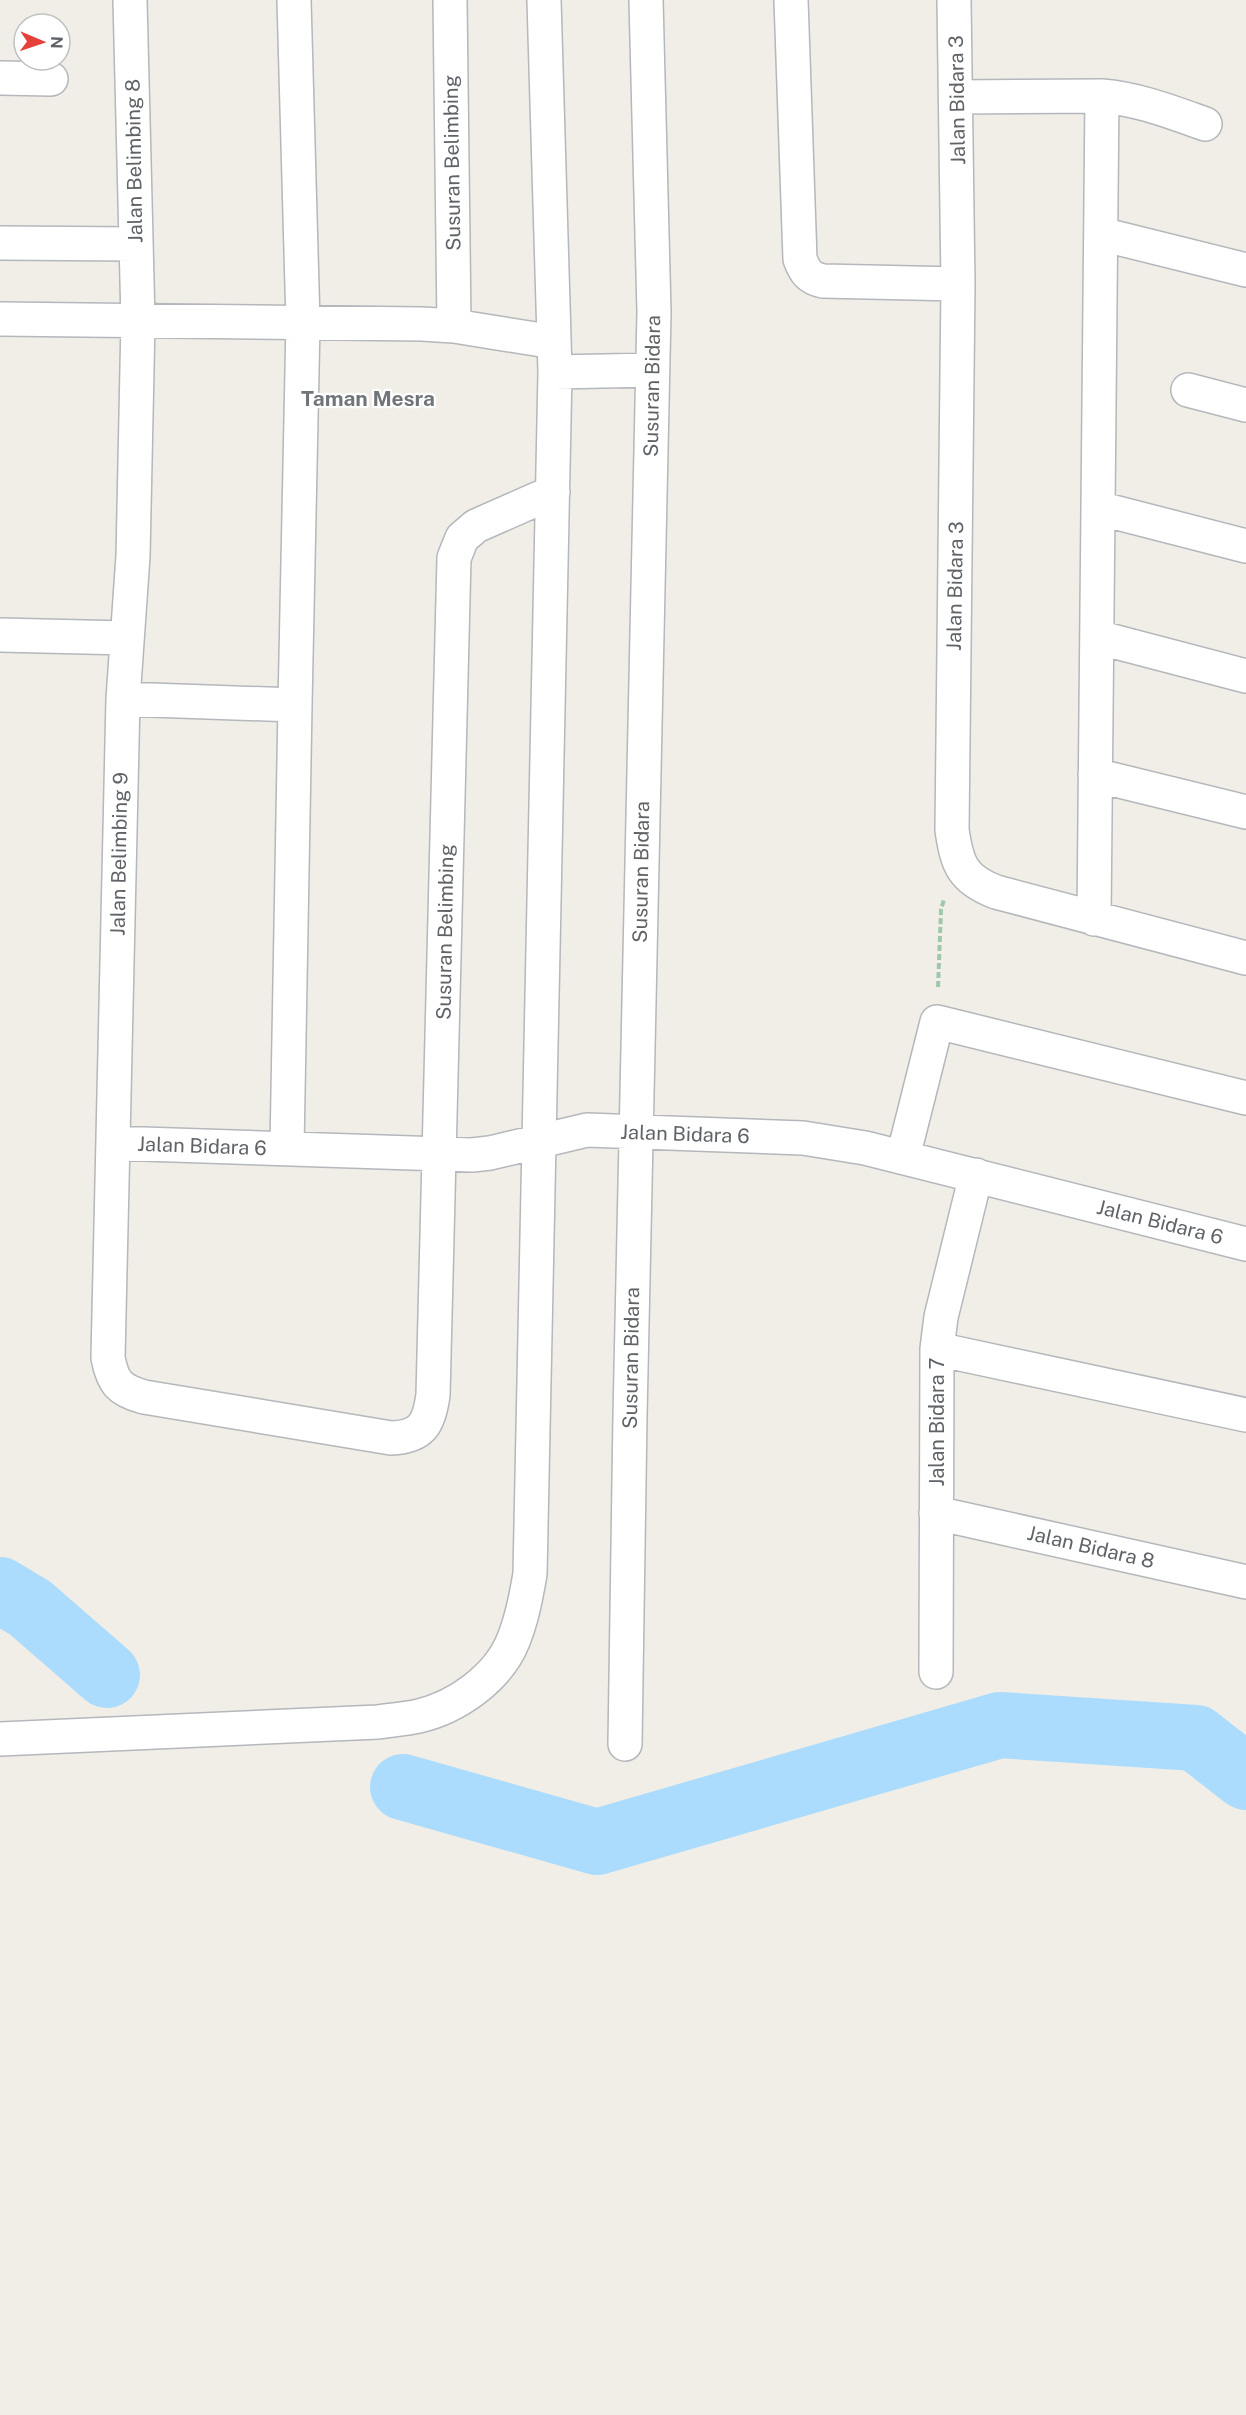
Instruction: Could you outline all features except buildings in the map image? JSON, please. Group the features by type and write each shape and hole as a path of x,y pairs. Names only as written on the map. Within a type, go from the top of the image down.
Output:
{"street":[{"name":"Jalan Belimbing 8","path":"130,0 138,321"},
{"path":"287,1148 303,323 294,0"},
{"name":"Susuran Belimbing","path":"450,0 454,326"},
{"path":"0,1739 378,1722 420,1716 457,1702 489,1677 513,1643 524,1609 530,1574 555,357 544,0"},
{"name":"Susuran Bidara","path":"625,1744 654,312 646,0"},
{"path":"791,0 800,259 804,271 812,278 823,281 958,284"},
{"name":"Jalan Bidara 3","path":"954,0 958,284 952,830 955,852 963,872"},
{"path":"0,78 51,79"},
{"path":"1094,919 1102,96"},
{"path":"957,97 1102,96 1137,101 1205,124"},
{"path":"1101,234 1246,270"},
{"path":"0,243 136,244"},
{"path":"0,319 454,326 555,357 652,370"},
{"name":"Jalan Belimbing 9","path":"138,321 133,556 123,699 108,1358 111,1372 117,1384 130,1393 144,1397 392,1438 409,1437 422,1428"},
{"path":"1188,390 1246,405"},
{"name":"Susuran Belimbing","path":"422,1428 431,1413 434,1395 454,558 462,538 476,526 553,492"},
{"path":"1098,508 1246,546"},
{"path":"0,635 127,638"},
{"path":"1097,637 1246,676"},
{"path":"123,699 295,705"},
{"path":"1095,775 1246,812"},
{"path":"963,872 978,886 996,892 1246,958"},
{"path":"903,1157 937,1022 1246,1098"},
{"name":"Jalan Bidara 6","path":"113,1143 481,1155 587,1130 803,1138 833,1141 903,1157 1246,1244"},
{"name":"Jalan Bidara 7","path":"936,1672 937,1349 941,1317 976,1175"},
{"path":"937,1349 1246,1414"},
{"name":"Jalan Bidara 8","path":"936,1513 1246,1582"}],"path":[{"path":"937,1022 941,909 946,894 963,872"}],"waterway":[{"path":"0,1590 30,1608 107,1675"},
{"path":"403,1787 597,1842 1000,1725 1196,1738 1246,1777"}],"district":[{"name":"Taman Mesra","path":"368,398"}]}
